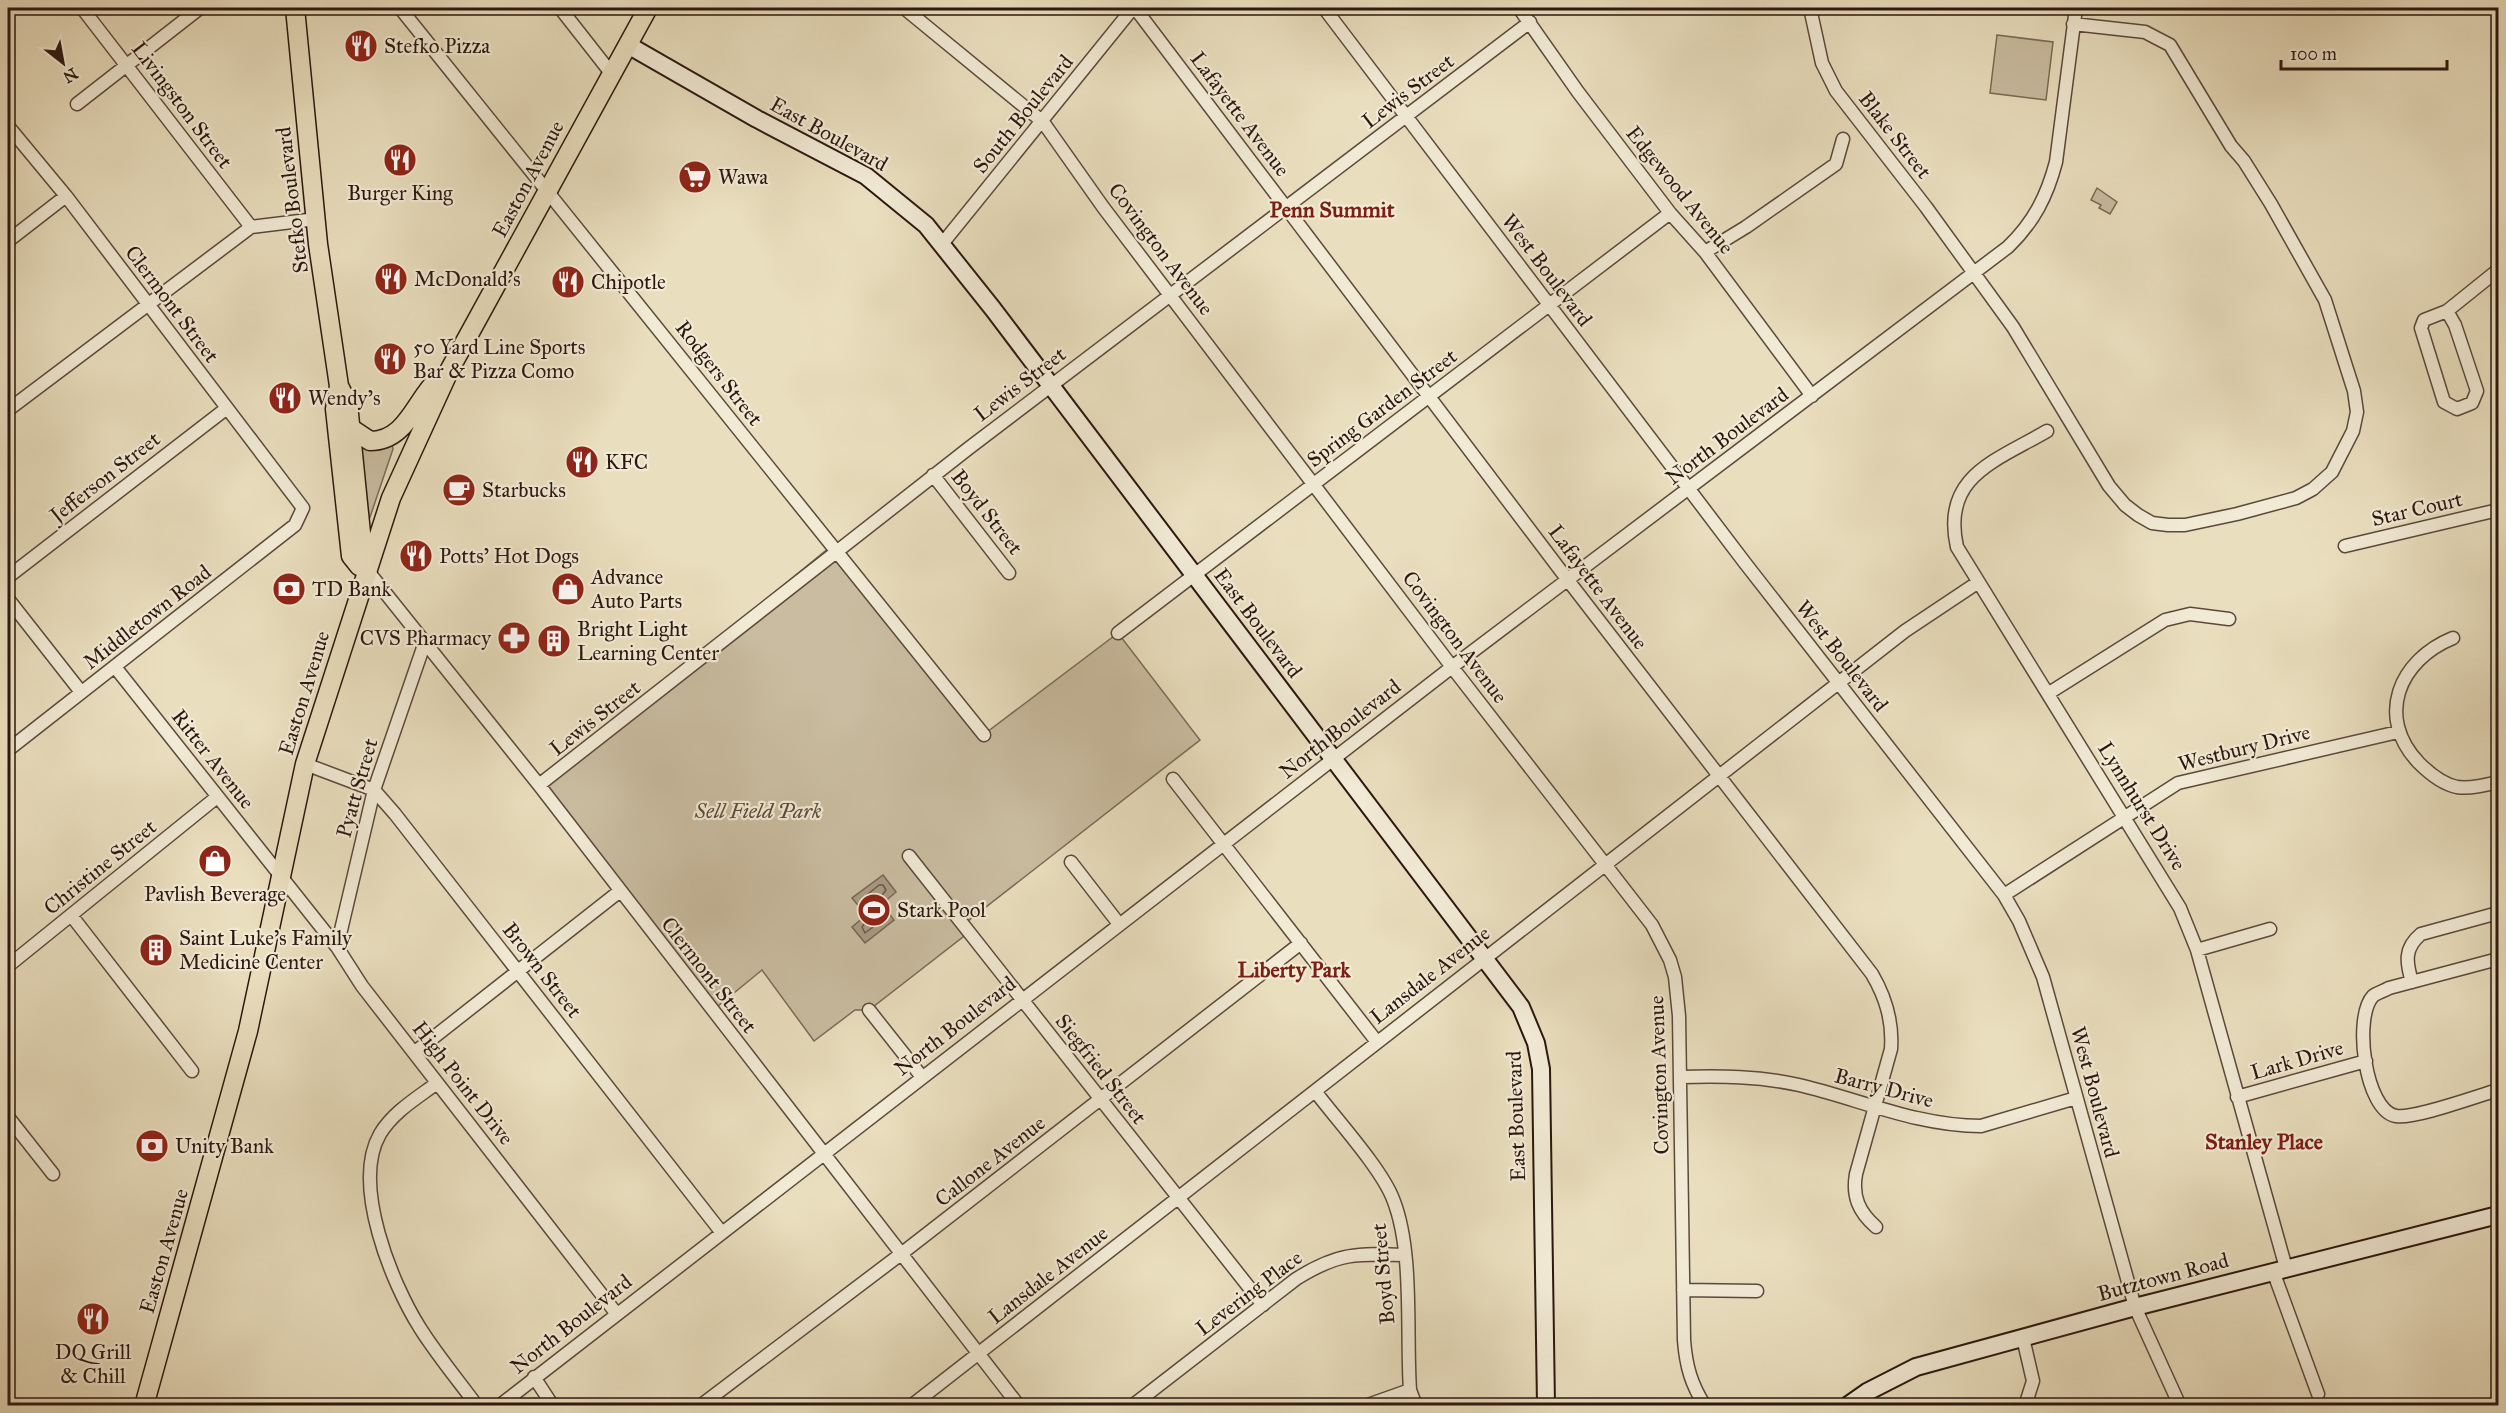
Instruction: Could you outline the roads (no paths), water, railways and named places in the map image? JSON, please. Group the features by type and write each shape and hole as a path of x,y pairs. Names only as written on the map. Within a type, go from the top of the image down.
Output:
{"main road":[{"name":"Stefko Boulevard","path":"295,8 316,219 339,386 335,409 351,556 358,566 367,570"},
{"name":"Easton Avenue","path":"144,1406 248,1031 305,764 391,498 450,369 648,8"},
{"path":"352,429 370,441 388,438 398,432 428,389 450,369"},
{"name":"Stefko Boulevard","path":"339,386 348,404 352,429 364,560 367,570"}],"street":[{"name":"Livingston Street","path":"82,8 250,227"},
{"path":"77,104 200,8"},
{"name":"Rodgers Street","path":"400,8 549,189 836,554 984,735"},
{"path":"560,8 611,73"},
{"name":"Covington Avenue","path":"904,8 1043,122 1103,207 1452,667 1652,925 1670,960 1675,977 1679,1016 1685,1359 1694,1388 1705,1406"},
{"name":"South Boulevard","path":"942,244 1134,8"},
{"name":"Lafayette Avenue","path":"1134,8 1567,579 1861,958 1883,993 1890,1019 1891,1049 1856,1174 1855,1191 1861,1211 1876,1227"},
{"name":"West Boulevard","path":"1324,8 1549,306 2004,895 2019,921 2043,977 2135,1307 2180,1406"},
{"name":"Edgewood Avenue","path":"1519,8 1578,92 1670,213 1705,252 1812,396"},
{"name":"Blake Street","path":"1810,8 1822,63 1836,91 1976,273 2013,327 2109,486 2125,505 2152,523 2185,525 2296,498 2324,481 2332,472 2345,450 2357,412 2354,391 2325,300 2244,161 2231,146 2170,45 2145,32 2073,24"},
{"name":"North Boulevard","path":"498,1406 1223,843 1567,579 1976,273 2023,233 2036,217 2056,162 2076,8"},
{"name":"Lewis Street","path":"539,785 836,554 933,475 1530,22"},
{"name":"East Boulevard","path":"628,45 757,120 866,176 906,207 942,244 1485,956 1521,1007 1536,1043 1540,1069 1546,1406"},
{"name":"Clermont Street","path":"8,126 66,196 303,508"},
{"path":"1705,252 1746,227 1836,164 1843,139"},
{"path":"8,241 66,196"},
{"name":"Spring Garden Street","path":"1118,633 1670,213"},
{"path":"8,410 250,227 316,219"},
{"path":"2447,311 2455,325 2477,391 2472,403 2457,409 2444,402 2421,328 2424,320 2447,311 2499,270"},
{"name":"Jefferson Street","path":"8,578 227,408"},
{"name":"Lynnhurst Drive","path":"2047,431 1973,476 1955,502 1953,526 1957,547 1977,583 2049,693 2169,886 2198,950 2280,1270 2318,1394"},
{"name":"Boyd Street","path":"933,475 1010,573"},
{"name":"Middletown Road","path":"8,750 295,525 303,508"},
{"name":"Star Court","path":"2345,546 2499,510"},
{"name":"Clermont Street","path":"367,570 539,785 1019,1406"},
{"name":"Lansdale Avenue","path":"911,1406 1179,1199 1485,956 1606,865 1905,631 1977,583"},
{"path":"8,599 81,692"},
{"path":"2049,693 2165,620 2190,614 2229,619"},
{"path":"2453,638 2424,654 2410,671 2397,703 2398,732 2413,757 2438,779 2458,787 2499,782"},
{"name":"Pyatt Street","path":"337,947 374,790 424,642"},
{"name":"Ritter Avenue","path":"115,667 281,876"},
{"name":"Westbury Drive","path":"2004,895 2165,790 2194,778 2398,732"},
{"name":"Brown Street","path":"305,764 374,790 722,1233"},
{"path":"1173,779 1377,1042"},
{"name":"Christine Street","path":"8,966 217,797"},
{"name":"Siegfried Street","path":"909,856 1263,1305"},
{"path":"1071,862 1119,924"},
{"name":"High Point Drive","path":"281,876 337,947 362,986 616,1313"},
{"path":"415,1052 620,891"},
{"path":"2412,982 2407,958 2411,942 2421,934 2499,913"},
{"path":"71,915 192,1071"},
{"path":"2198,950 2270,929"},
{"name":"Callone Avenue","path":"700,1406 902,1254 1301,943"},
{"path":"2499,959 2373,995 2363,1026 2366,1061 2376,1100 2388,1114 2404,1117 2499,1089"},
{"path":"869,1010 922,1077"},
{"name":"Lark Drive","path":"2237,1098 2366,1061"},
{"name":"Barry Drive","path":"1680,1077 1765,1078 1943,1123 1981,1126 2076,1098"},
{"path":"437,1083 406,1105 380,1134 371,1157 371,1194 384,1250 409,1308 420,1328 477,1406"},
{"name":"Boyd Street","path":"1315,1091 1392,1197 1401,1224 1410,1390 1416,1406"},
{"path":"8,1117 53,1174"},
{"name":"Butztown Road","path":"1847,1406 1867,1392 1916,1367 2135,1307 2499,1215"},
{"name":"Levering Place","path":"1132,1406 1296,1279 1336,1258 1362,1253 1404,1255"},
{"path":"1683,1290 1757,1291"},
{"path":"2023,1338 2033,1381 2025,1406"},
{"path":"534,1377 553,1406"},
{"path":"1365,1406 1410,1390"}],"water":[{"name":"Stark Pool","path":"883,875 896,892 882,904 894,920 865,943 852,927 866,915 852,898"}],"place":[{"name":"Stefko Pizza","path":"361,46"},
{"name":"Burger King","path":"400,160"},
{"name":"Wawa","path":"695,177"},
{"name":"McDonald's","path":"391,279"},
{"name":"Chipotle","path":"568,282"},
{"name":"50 Yard Line Sports Bar & Pizza Como","path":"390,359"},
{"name":"Wendy's","path":"285,398"},
{"name":"KFC","path":"582,462"},
{"name":"Starbucks","path":"459,490"},
{"name":"Potts' Hot Dogs","path":"416,556"},
{"name":"TD Bank","path":"289,589"},
{"name":"Advance Auto Parts","path":"568,589"},
{"name":"CVS Pharmacy","path":"514,638"},
{"name":"Bright Light Learning Center","path":"554,641"},
{"name":"Pavlish Beverage","path":"215,861"},
{"name":"Stark Pool","path":"874,910"},
{"name":"Saint Luke's Family Medicine Center","path":"156,950"},
{"name":"Unity Bank","path":"152,1146"},
{"name":"DQ Grill & Chill","path":"93,1319"}],"district":[{"name":"Penn Summit","path":"1332,209"},
{"name":"Liberty Park","path":"1294,969"},
{"name":"Stanley Place","path":"2264,1141"}],"park label":[{"name":"Sell Field Park","path":"758,811"}]}
